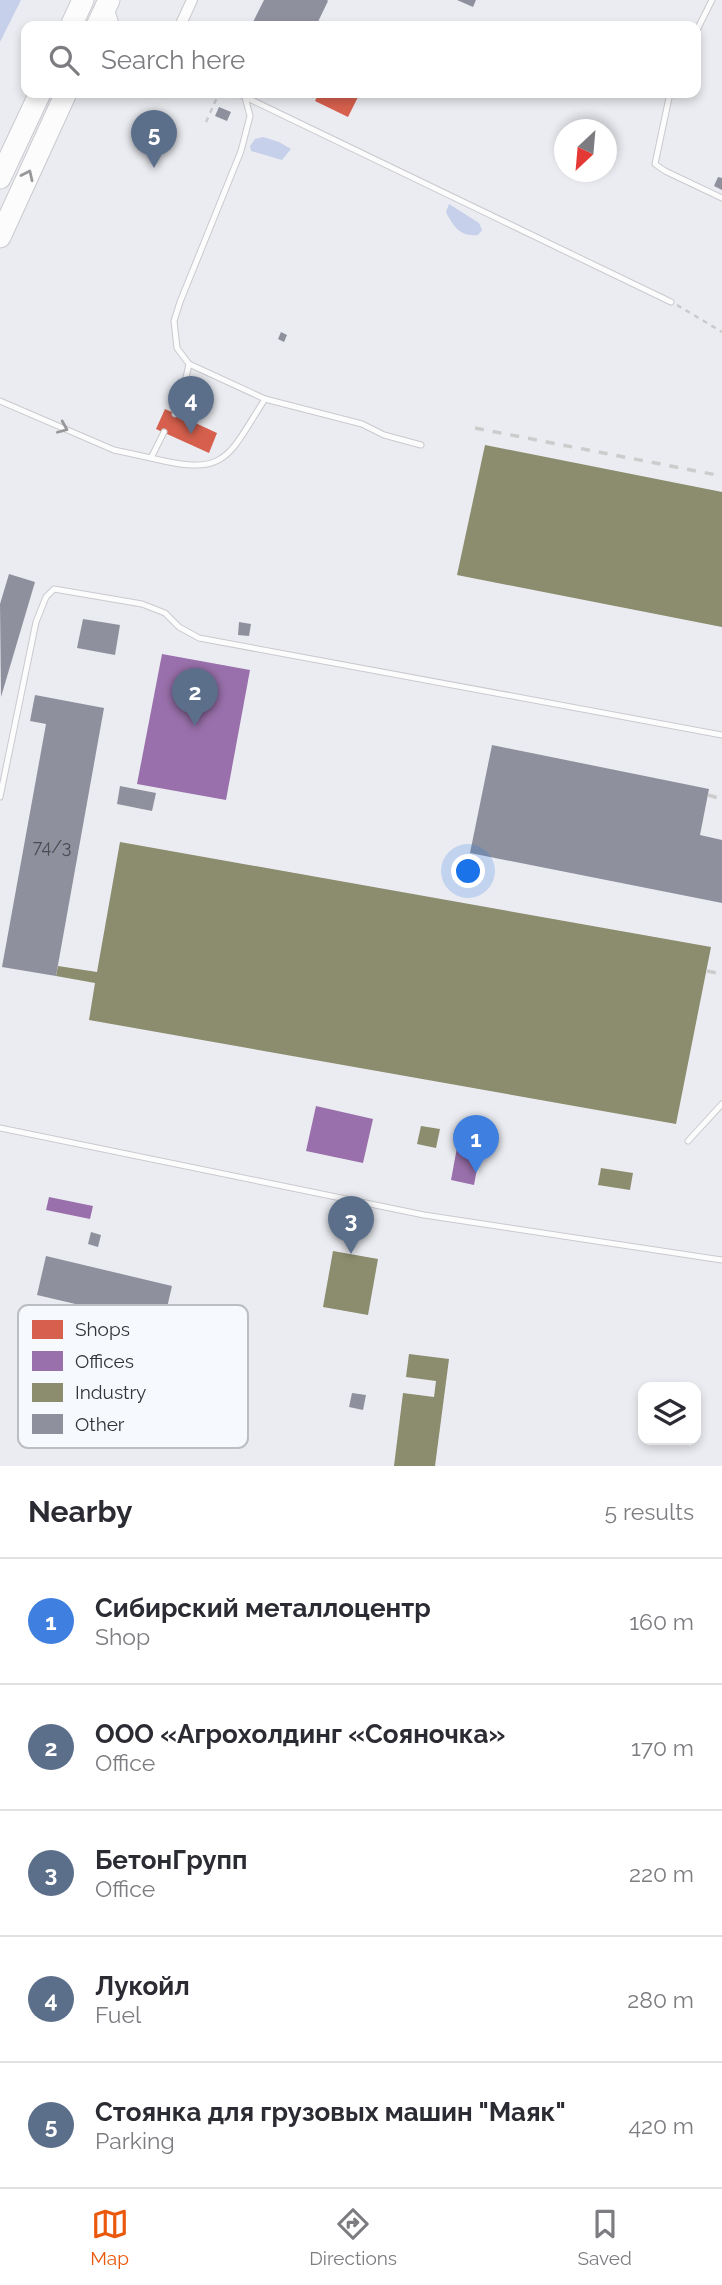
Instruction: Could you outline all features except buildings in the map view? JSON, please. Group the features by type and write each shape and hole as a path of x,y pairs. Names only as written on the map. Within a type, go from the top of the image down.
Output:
{"highway":[{"path":"73,21 83,0"},
{"path":"99,21 108,1"},
{"path":"0,178 38,98"},
{"path":"0,237 64,98"}],"street":[{"path":"182,21 192,0"},
{"path":"108,1 113,21"}],"lane":[{"path":"701,22 712,0"},
{"path":"245,98 250,116 241,151 174,321 177,348 189,364 265,399 362,424 384,435 421,445"},
{"path":"247,98 671,302"},
{"path":"669,98 655,164 722,198"},
{"path":"175,414 189,364"},
{"path":"0,401 114,450 183,466 203,467 228,456 265,399"},
{"path":"151,458 164,432"},
{"path":"0,797 36,622 46,597 54,589 142,604 165,613 179,627 199,638 722,735"},
{"path":"688,1141 722,1104"},
{"path":"0,1128 424,1215 722,1260"}],"path":[{"path":"206,122 217,98"},
{"path":"671,302 722,332"}],"shaded area":[{"path":"0,0 21,0 0,42"},
{"path":"263,137 291,149 282,160 251,151 250,146 255,139"},
{"path":"449,204 479,223 482,230 478,235 466,234 454,226 446,212"}],"railway":[{"path":"475,428 722,476"},
{"path":"708,795 722,799"},
{"path":"707,971 722,974"}],"place":[{"name":"Стоянка для грузовых машин \"Маяк\"","path":"154,168"},
{"name":"Лукойл","path":"191,434"},
{"name":"ООО «Агрохолдинг «Сояночка»","path":"195,726"},
{"name":"Сибирский металлоцентр","path":"476,1173"},
{"name":"БетонГрупп","path":"351,1254"}]}
